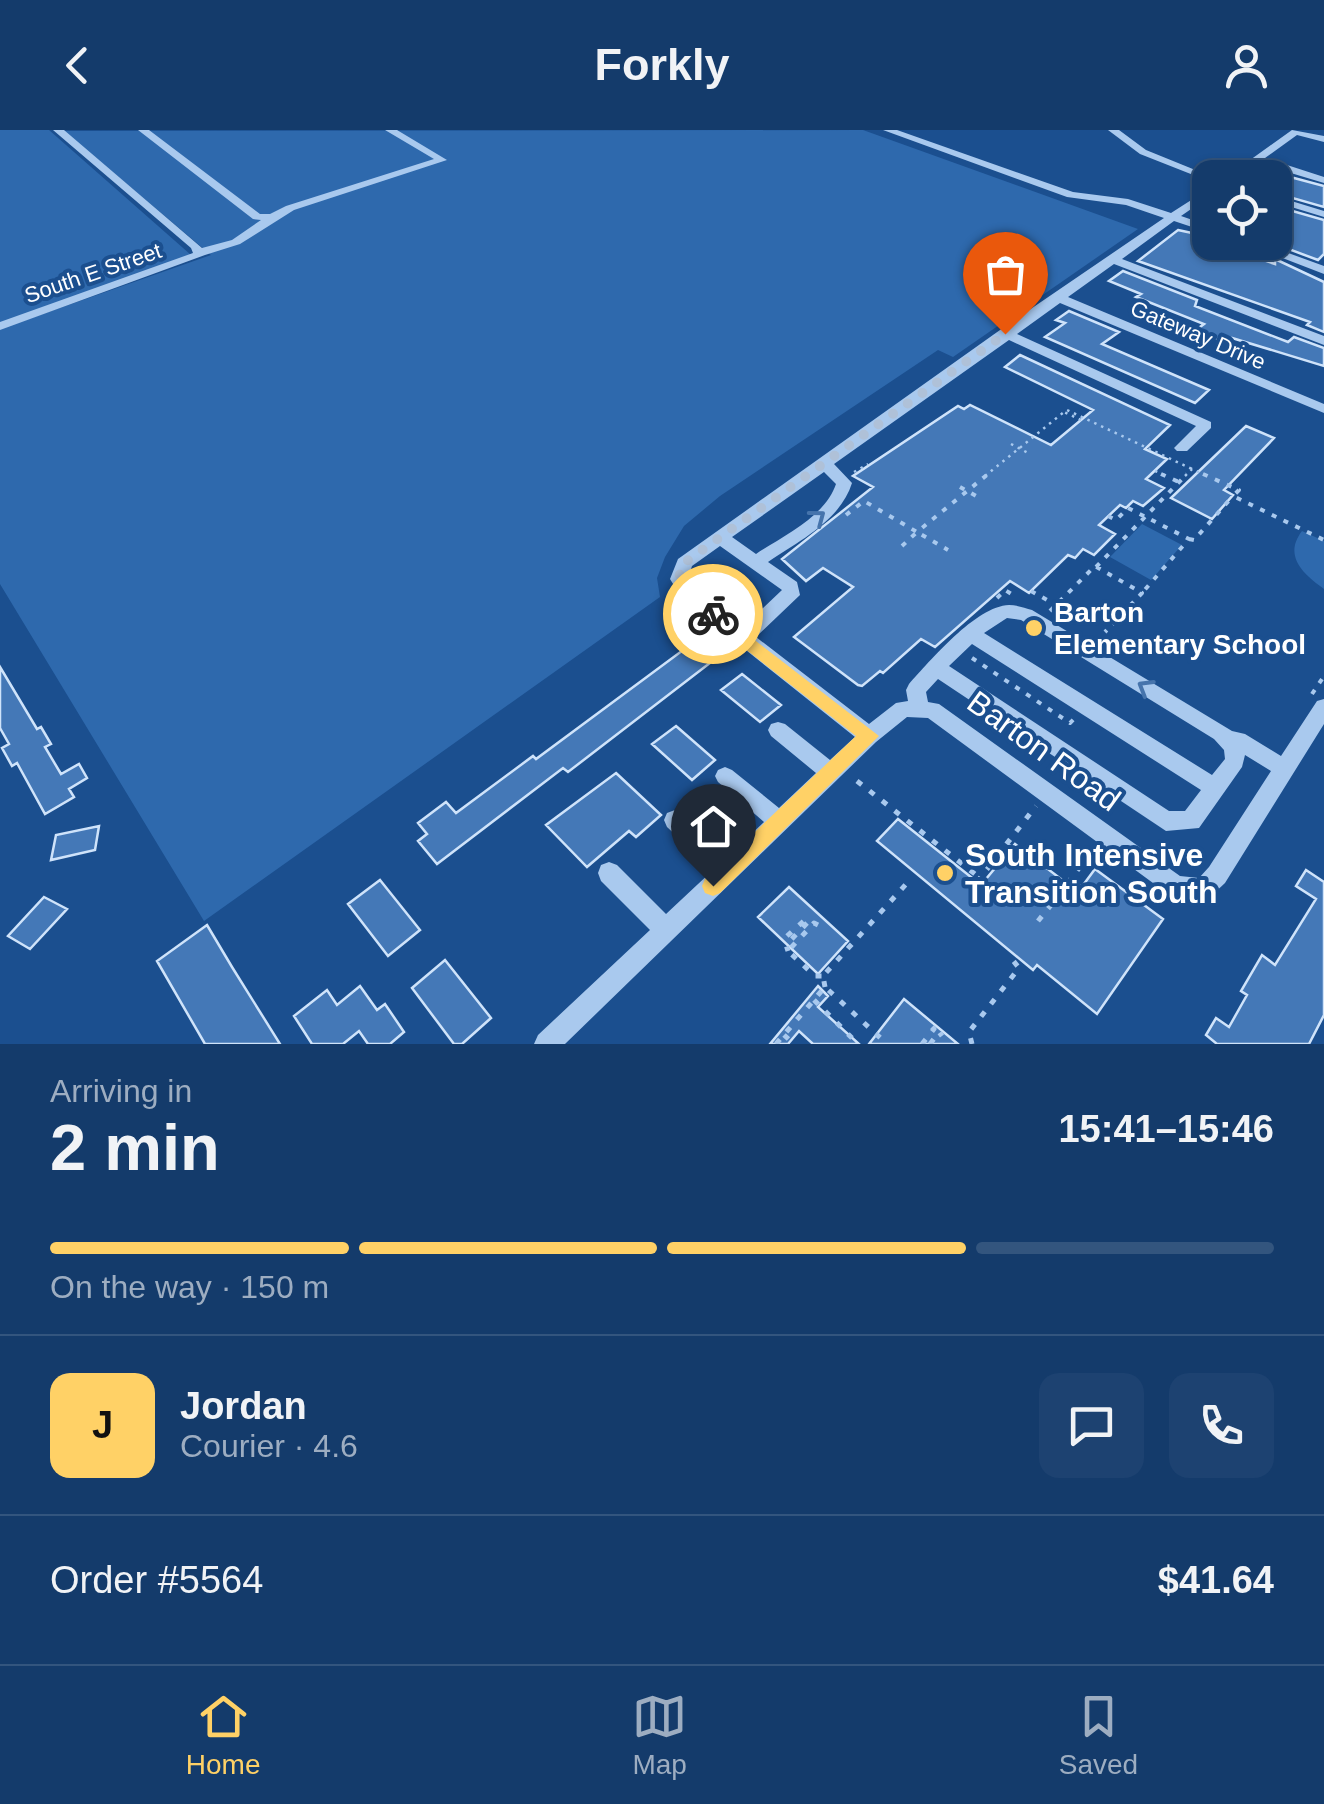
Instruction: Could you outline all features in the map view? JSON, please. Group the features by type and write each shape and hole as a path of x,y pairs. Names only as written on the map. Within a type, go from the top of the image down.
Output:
{"street":[{"path":"58,130 199,254"},
{"path":"143,130 257,218 268,217"},
{"name":"South E Street","path":"0,326 237,242 268,217 442,160 390,130"},
{"path":"888,130 1071,195 1128,202 1192,224"},
{"path":"1113,130 1142,152 1192,171"},
{"path":"1257,159 1297,131 1324,139"},
{"path":"1257,159 1324,180"},
{"path":"870,736 689,596 678,579 684,563 1192,204"},
{"path":"1292,204 1324,214"},
{"path":"1292,259 1324,270"},
{"path":"1112,260 1324,342"},
{"name":"Gateway Drive","path":"1058,297 1324,409"},
{"path":"1005,334 1210,420 1182,448"},
{"path":"758,562 826,512 843,494 844,483 824,463"},
{"path":"720,537 786,580 791,595 743,638"},
{"path":"920,707 916,690 937,668 997,613 1026,615 1227,739 1234,747 1235,761 1191,821 1166,821 937,668"},
{"path":"972,635 1216,788"},
{"path":"1227,739 1238,740 1284,769 1314,706"},
{"name":"Barton Road","path":"547,1044 870,736 903,710 932,710 1176,886 1202,889 1217,876 1284,769"},
{"path":"778,730 831,773"},
{"path":"725,776 779,822"},
{"path":"675,820 729,870"},
{"path":"609,873 666,930"}],"path":[{"path":"902,546 1067,410 1239,490 1194,540 1128,507 1116,520 1108,516"},
{"path":"1064,412 1081,420"},
{"path":"1011,444 1030,454"},
{"path":"1046,615 1192,469"},
{"path":"1155,471 1180,482"},
{"path":"960,487 978,497"},
{"path":"1233,496 1324,540"},
{"path":"1153,497 1161,501"},
{"path":"833,524 864,501 948,550"},
{"path":"1105,632 1189,539"},
{"path":"1096,567 1142,592"},
{"path":"1031,590 1056,605"},
{"path":"972,658 1070,724 1080,712"},
{"path":"1314,706 1324,676"},
{"path":"857,781 979,880 1008,846 1012,848"},
{"path":"998,858 994,856 1036,806"},
{"path":"1060,893 1094,848"},
{"path":"787,936 808,921 786,945 816,976 823,976 908,882"},
{"path":"1056,885 1060,893"},
{"path":"1038,922 1051,905 1050,895 1072,896 1082,886"},
{"path":"788,951 814,923 818,925"},
{"path":"972,1044 970,1032 1018,968 1011,958 1014,954"},
{"path":"823,976 825,987 887,1044"},
{"path":"776,1044 825,987"},
{"path":"814,1000 853,1034 852,1038"},
{"path":"926,1044 934,1029 931,1026"},
{"path":"926,1044 939,1032 942,1036"},
{"path":"784,1035 794,1044"}],"shaded area":[{"path":"0,130 49,130 191,255 0,324"},
{"path":"863,130 1138,229 953,357 938,350 720,496 684,526 665,557 657,578 660,597 204,921 0,584 0,329 211,255 64,131"},
{"path":"1142,524 1182,545 1151,580 1110,557"},
{"path":"1302,531 1324,541 1324,589 1298,564 1294,548"}],"building":[{"path":"1292,180 1324,186 1324,207 1292,198"},
{"path":"1292,211 1324,220 1324,254 1318,260 1292,250"},
{"path":"1178,230 1192,233 1192,260 1263,260 1275,264 1277,260 1324,282 1324,332 1307,325 1310,322 1138,261"},
{"path":"1123,271 1197,300 1195,306 1288,342 1294,337 1324,348 1324,366 1232,338 1227,343 1196,330 1204,324 1136,297 1141,294 1109,281"},
{"path":"1069,311 1119,332 1102,344 1209,390 1195,403 1045,337 1065,323 1056,320"},
{"path":"1020,355 1170,425 1145,449 1167,459 1146,479 1164,488 1143,506 1133,501 1126,508 1120,505 1099,525 1115,534 1094,555 1083,549 1075,558 1068,555 1029,593 1010,581 935,647 921,639 883,673 880,671 858,685 794,637 853,587 823,568 806,581 782,559 873,487 853,476 958,406 964,409 970,405 1051,445 1093,410 1005,367"},
{"path":"1246,426 1274,438 1224,490 1233,495 1212,519 1171,498"},
{"path":"698,639 719,656 568,772 563,768 437,864 418,841 427,834 418,823 446,802 456,813"},
{"path":"0,667 37,729 41,727 51,744 45,747 61,774 79,764 87,778 69,789 74,797 45,814 17,763 12,766 2,748 9,744 0,728"},
{"path":"742,674 781,705 760,722 721,690"},
{"path":"676,726 715,760 692,780 652,744"},
{"path":"616,773 661,815 636,837 629,831 587,867 546,825"},
{"path":"898,819 981,885 1015,844 1078,892 1095,869 1163,919 1097,1014 1037,965 1033,970 877,841"},
{"path":"99,826 95,850 51,860 56,835"},
{"path":"1306,870 1324,882 1324,1015 1309,1044 1217,1044 1206,1035 1216,1018 1229,1027 1247,995 1241,991 1262,955 1275,965 1316,899 1296,886"},
{"path":"380,880 420,930 388,956 348,904"},
{"path":"789,887 848,941 818,974 758,917"},
{"path":"44,897 67,909 30,949 8,936"},
{"path":"207,925 280,1044 205,1044 157,961"},
{"path":"445,960 491,1018 462,1044 454,1044 412,988"},
{"path":"360,986 377,1010 385,1004 404,1032 390,1044 368,1044 359,1031 343,1044 312,1044 294,1016 327,990 337,1005"},
{"path":"818,986 828,996 818,1007 859,1044 813,1044 799,1031 788,1044 770,1044"},
{"path":"904,999 958,1044 869,1044"}],"way so far":[{"path":"713,614 682,588 678,579 684,563 1005,334"}],"place":[{"name":"Barton Elementary School","path":"1034,628"},
{"name":"South Intensive Transition South","path":"945,873"}],"route":[{"path":"713,614 870,736 713,886"}]}
